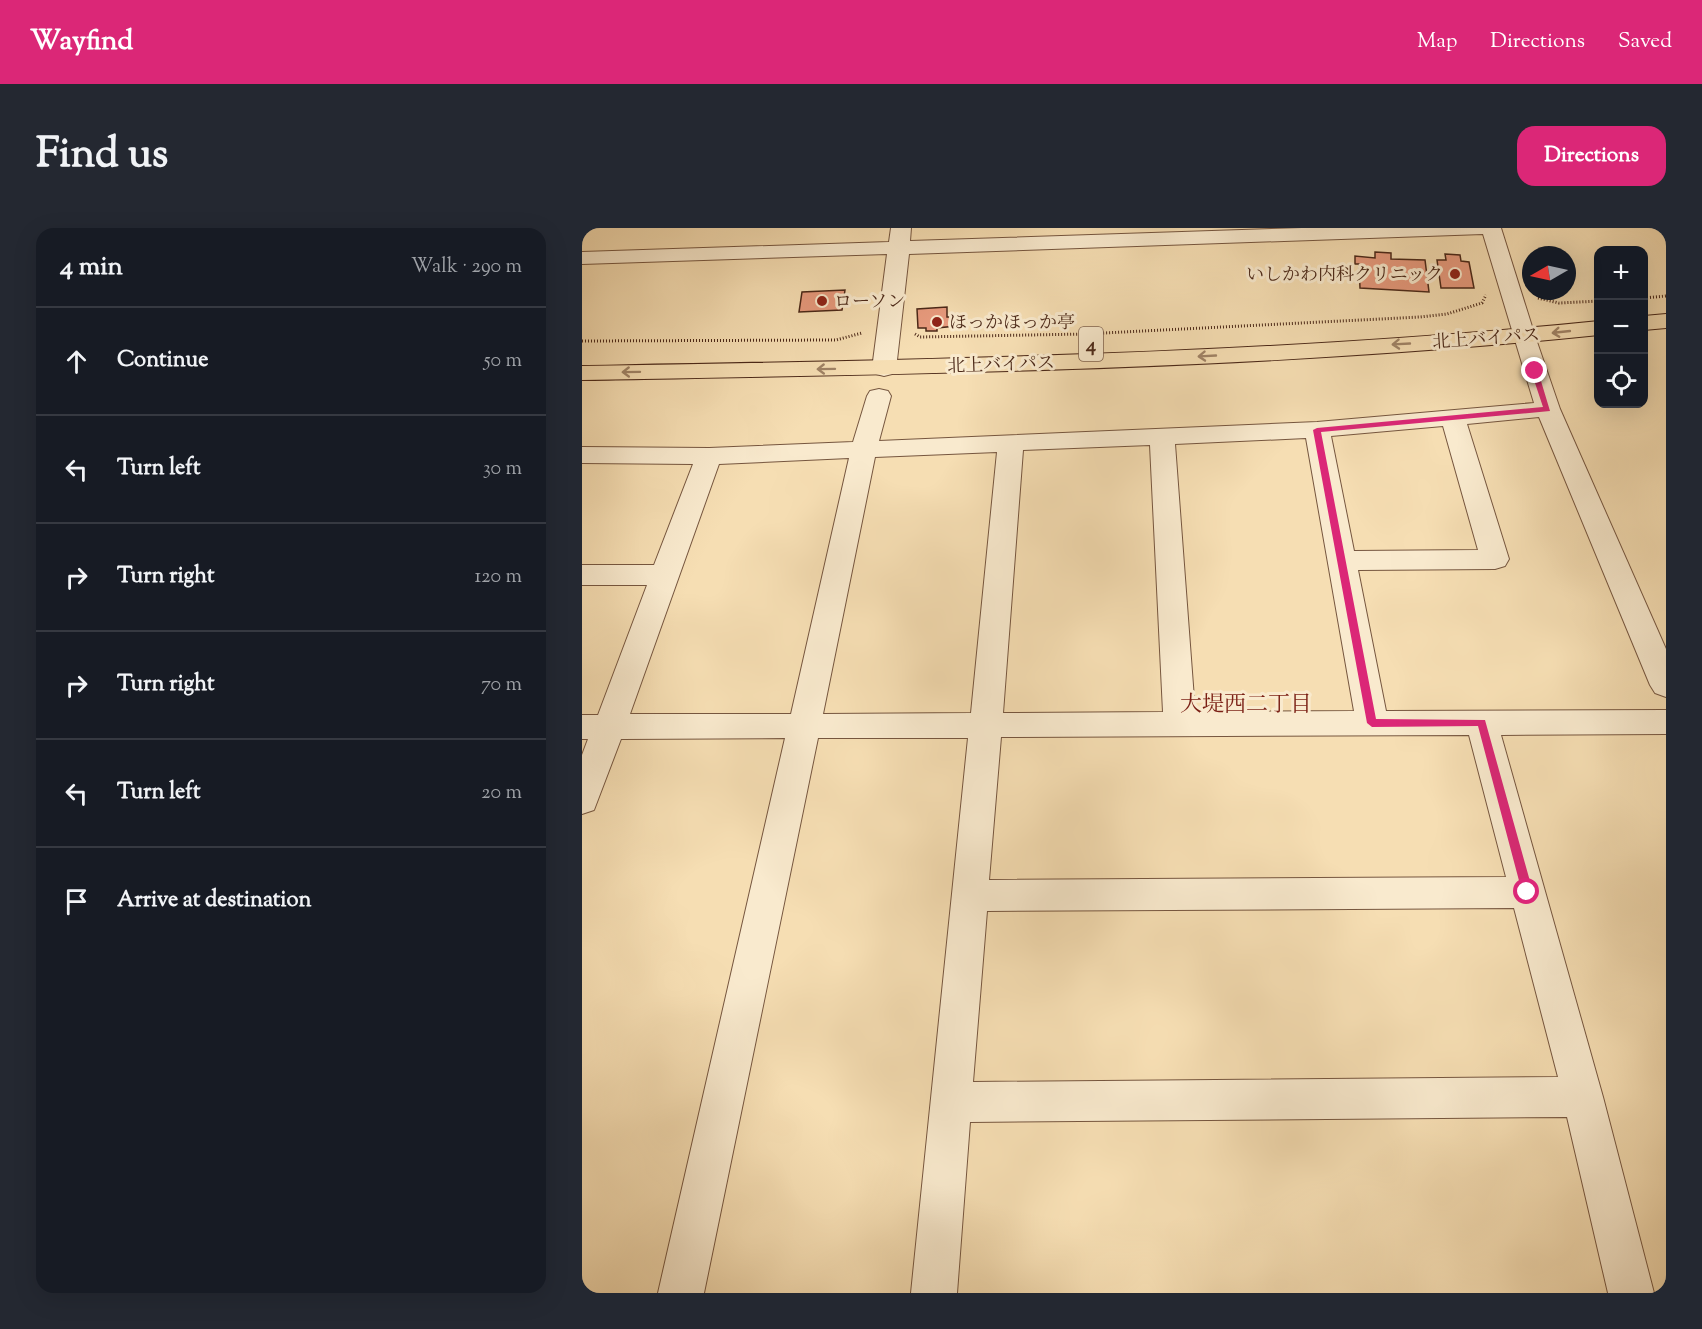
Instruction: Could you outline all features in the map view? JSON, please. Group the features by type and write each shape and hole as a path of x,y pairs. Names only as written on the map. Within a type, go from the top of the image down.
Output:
{"highway":[{"path":"1648,306 1666,304"},
{"name":"北上バイパス","path":"1520,327 1594,312"},
{"path":"1648,323 1666,321"},
{"name":"北上バイパス","path":"582,354 884,361 1133,360 1520,327 1594,328"},
{"name":"北上バイパス","path":"582,372 884,361"}],"street":[{"path":"762,252 768,228"},
{"path":"582,258 762,252 899,238 1491,228 1520,327 1548,409 1666,686"},
{"path":"681,1293 884,361 899,238"},
{"path":"582,455 709,456 1317,430 1548,409"},
{"path":"1342,561 1494,559 1453,418"},
{"path":"1317,430 1372,723"},
{"path":"1162,437 1180,724"},
{"path":"934,1293 1011,444"},
{"path":"582,800 596,726 665,575 709,456"},
{"path":"582,575 665,575"},
{"path":"596,726 1666,722"},
{"path":"1482,723 1583,1097 1631,1293"},
{"path":"971,896 1527,892"},
{"path":"952,1102 1583,1097"}],"path":[{"path":"884,361 909,329 920,337 1084,334 1420,317 1465,310 1482,303 1486,292"},
{"path":"1648,298 1666,296"},
{"path":"1547,300 1559,303 1594,301"},
{"path":"582,341 836,340 854,337 871,328 884,361"}],"building":[{"path":"1375,252 1391,253 1391,259 1425,260 1429,292 1360,288 1359,264 1355,264 1355,256 1375,258"},
{"name":"いしかわ内科クリニック","path":"1445,254 1460,255 1461,261 1469,262 1474,288 1441,288 1437,260 1446,260"},
{"name":"ローソン","path":"845,290 842,310 799,312 802,292"},
{"name":"ほっかほっか亭","path":"947,307 947,317 956,317 956,326 937,328 937,331 918,328 917,309"}],"place":[{"name":"いしかわ内科クリニック","path":"1455,274"},
{"name":"ローソン","path":"822,301"},
{"name":"ほっかほっか亭","path":"937,322"}],"district":[{"name":"大堤西二丁目","path":"1246,703"}],"route":[{"path":"1527,892 1482,723 1372,723 1317,430 1548,409 1535,371"}]}
